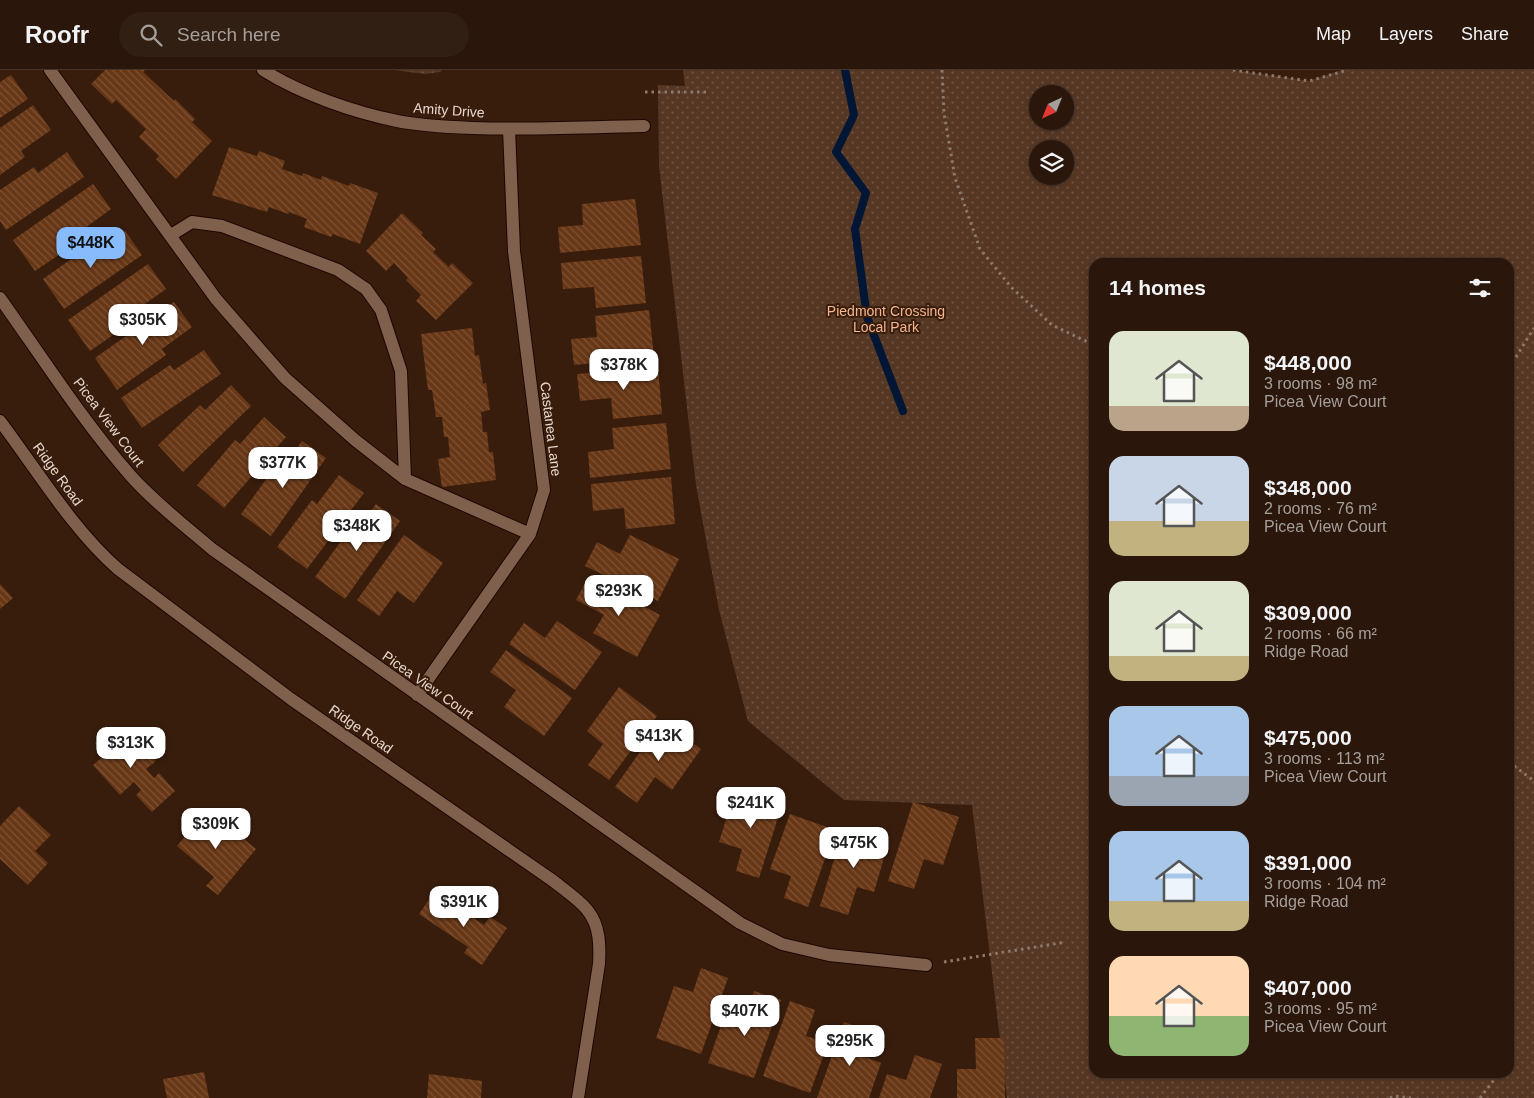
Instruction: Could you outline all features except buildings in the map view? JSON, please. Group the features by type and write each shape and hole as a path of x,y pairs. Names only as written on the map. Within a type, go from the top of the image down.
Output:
{"street":[{"path":"50,70 171,234 216,299 285,378 355,440 405,479 530,534"},
{"name":"Amity Drive","path":"263,70 312,94 354,110 397,121 431,126 509,129 644,126"},
{"name":"Castanea Lane","path":"417,695 530,534 544,490 514,252 509,129"},
{"path":"171,234 192,222 222,226 338,270 366,289 381,310 400,372 405,479"},
{"name":"Picea View Court","path":"0,298 105,445 132,477 212,549 740,923 782,944 828,955 926,965"},
{"name":"Ridge Road","path":"0,421 81,531 101,554 118,569 291,699 552,880 588,911 596,928 600,944 599,964 578,1098"}],"path":[{"path":"942,70 944,113 955,178 980,249 1011,287 1052,325 1089,343"},
{"path":"1233,70 1309,81 1348,70"},
{"path":"645,92 706,92"},
{"path":"1514,360 1534,328"},
{"path":"1514,765 1534,781"},
{"path":"926,965 1066,942"},
{"path":"1480,1098 1495,1078"},
{"path":"1390,1098 1394,1096 1411,1098"}],"green space":[{"path":"394,70 442,70 425,74"},
{"name":"Piedmont Crossing Local Park","path":"683,70 1233,70 1309,81 1342,70 1534,70 1534,1098 1007,1098 972,805 844,800 748,721 719,610 696,485 659,166 658,85 685,86"}],"waterway":[{"path":"845,70 854,115 836,152 866,193 855,229 867,317 903,411"}]}
